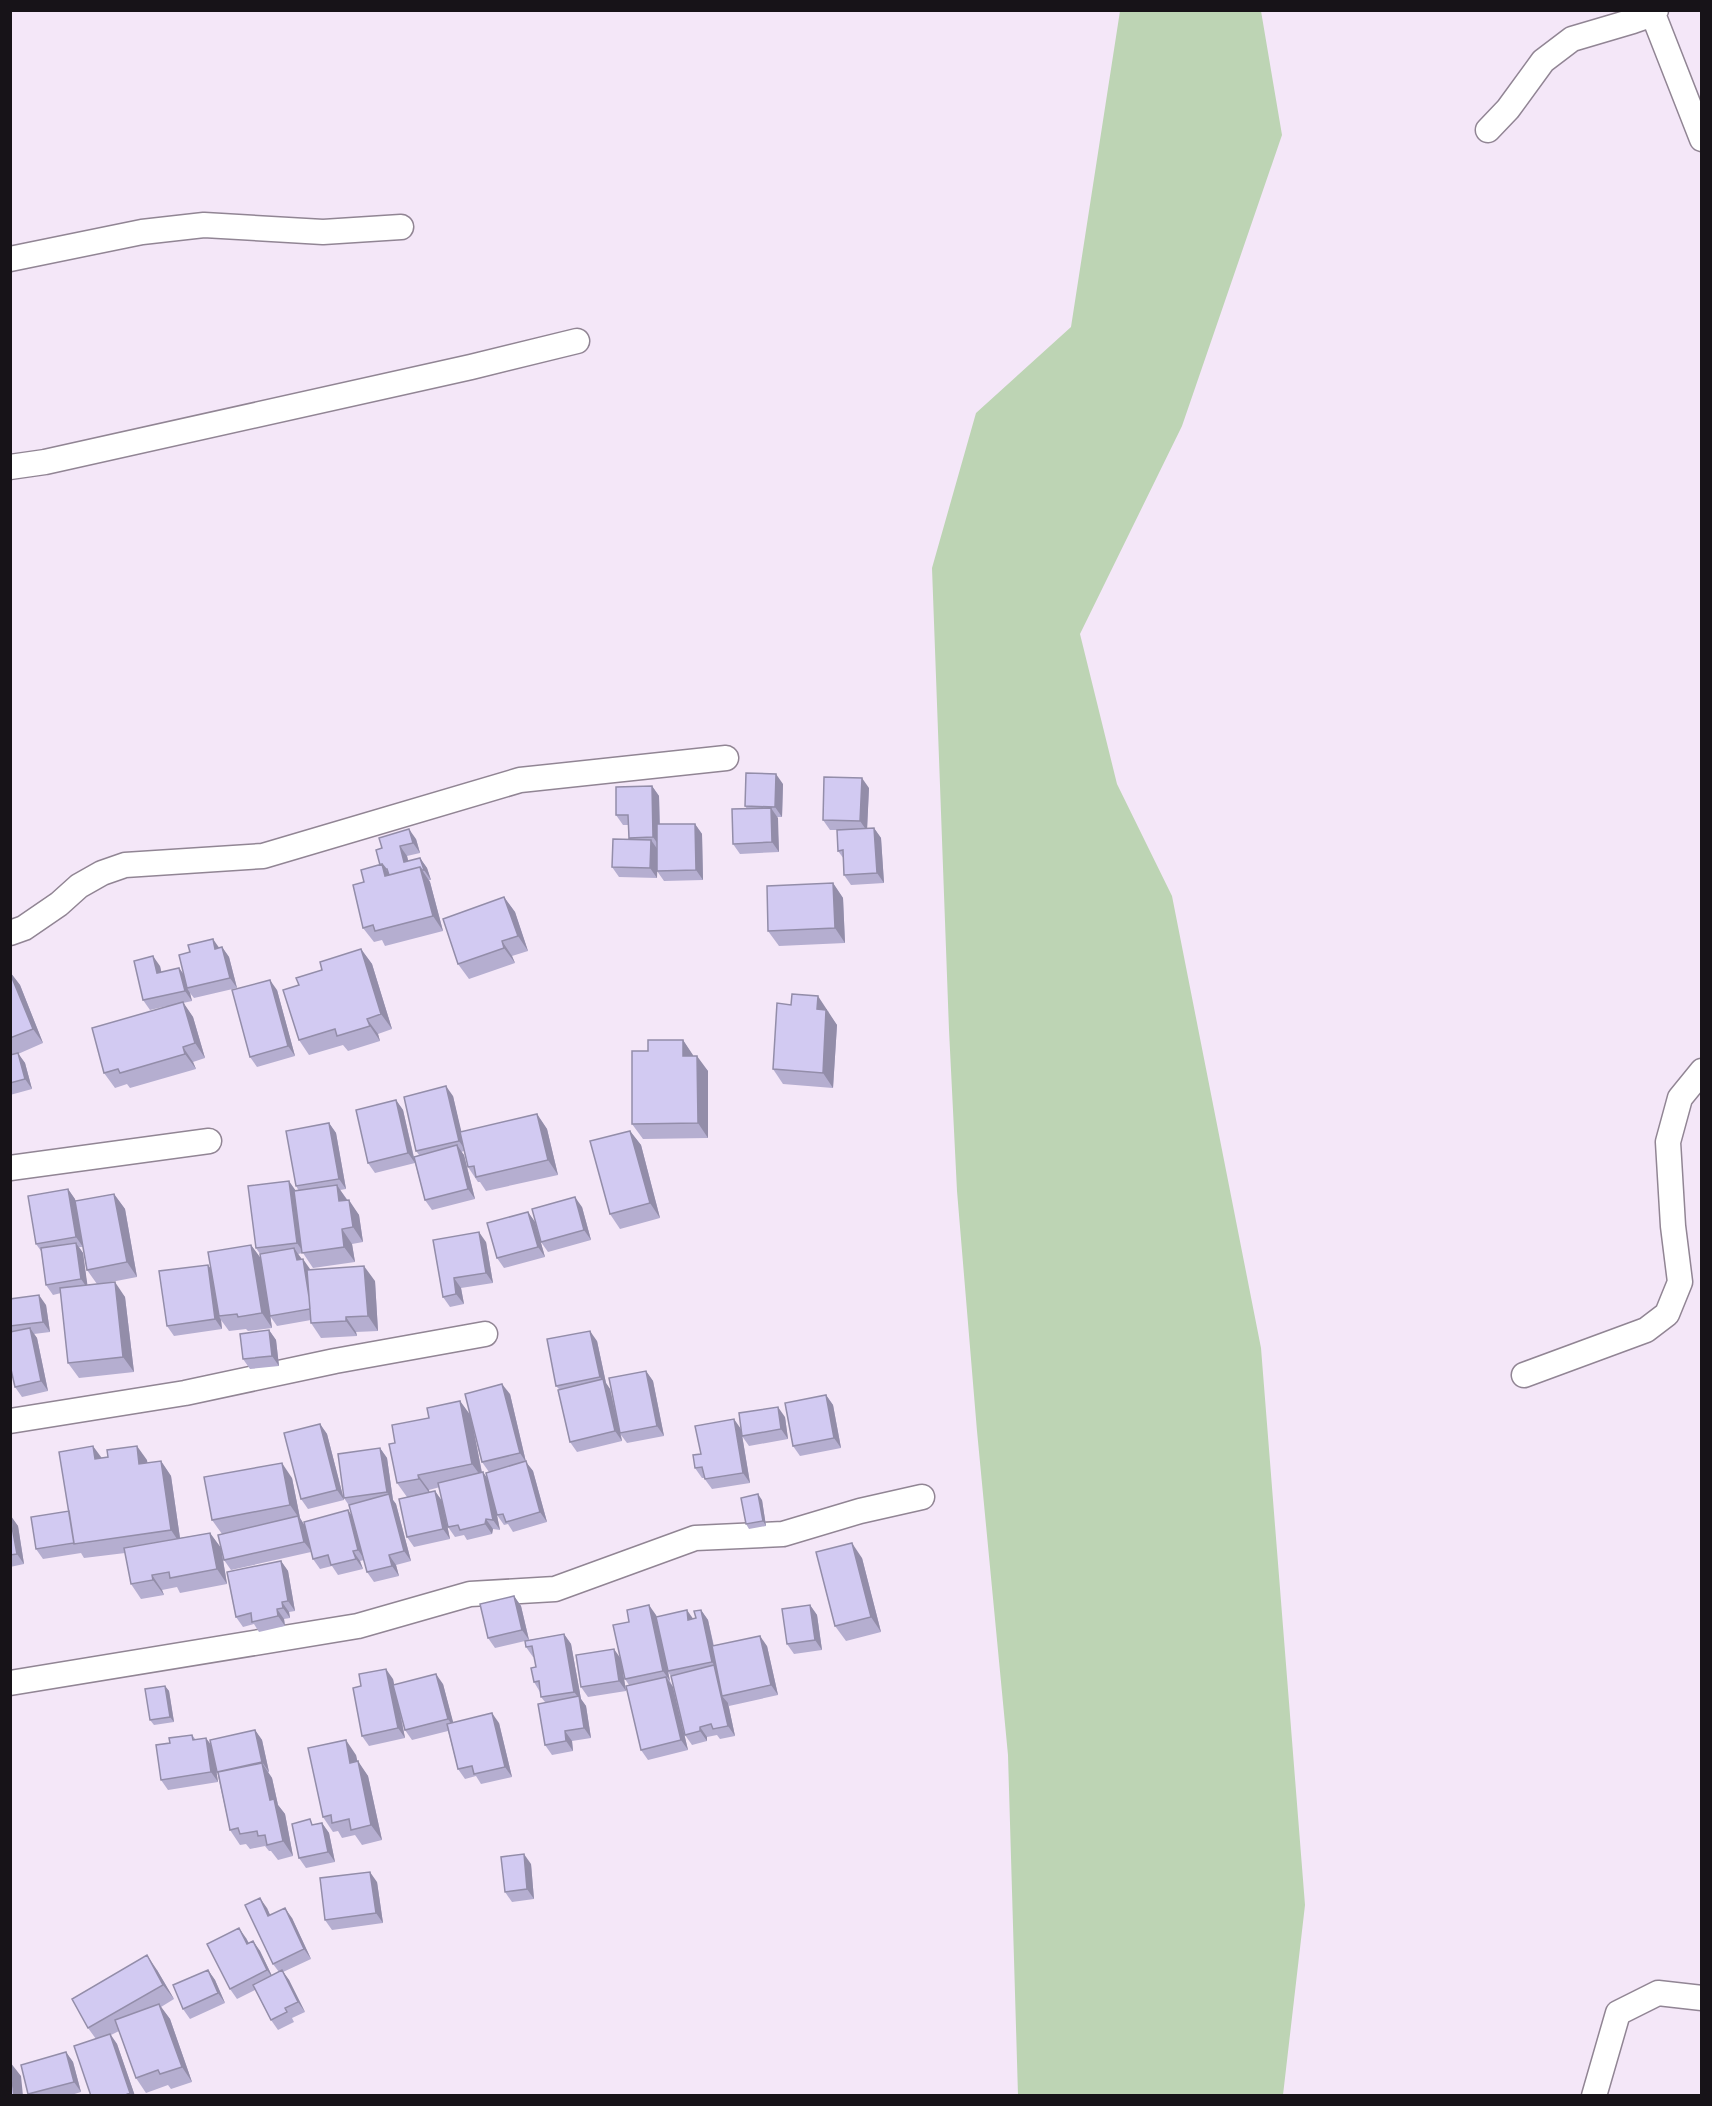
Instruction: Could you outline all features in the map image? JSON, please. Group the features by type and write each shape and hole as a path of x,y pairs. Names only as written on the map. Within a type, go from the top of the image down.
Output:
{"street":[{"path":"1488,130 1508,109 1543,61 1572,39 1655,12 1701,139"},
{"path":"10,259 142,232 204,225 323,232 401,227"},
{"path":"10,467 45,462 460,370 577,341"},
{"path":"10,933 24,928 59,904 79,886 102,873 125,865 263,856 520,780 726,758"},
{"path":"1524,1375 1646,1330 1667,1314 1680,1282 1673,1226 1668,1142 1680,1098 1701,1071"},
{"path":"10,1168 208,1141"},
{"path":"10,1421 185,1393 335,1361 485,1334"},
{"path":"10,1683 358,1626 470,1594 555,1589 695,1538 783,1534 860,1511 922,1497"},
{"path":"1594,2096 1618,2013 1658,1993 1701,1998"}],"green space":[{"path":"1120,11 1261,11 1282,135 1182,426 1080,634 1117,784 1172,896 1261,1348 1305,1905 1283,2095 1018,2095 1008,1755 957,1191 932,568 976,413 1071,327"}],"building":[{"path":"746,773 776,774 775,807 745,806"},
{"path":"824,777 862,778 860,821 823,820"},
{"path":"652,786 653,837 629,838 628,815 616,815 616,787"},
{"path":"771,808 772,842 733,844 732,809"},
{"path":"657,824 695,824 696,870 657,871"},
{"path":"874,828 877,873 844,875 843,850 838,851 837,830"},
{"path":"409,829 413,843 400,846 404,862 420,858 424,870 420,867 389,875 387,869 382,864 380,865 376,850 382,848 379,838"},
{"path":"613,839 651,840 650,868 612,867"},
{"path":"382,864 385,876 420,867 433,916 375,931 373,925 363,928 353,885 364,882 361,870"},
{"path":"833,883 835,928 768,931 767,886"},
{"path":"504,897 518,936 502,941 504,948 458,964 443,919"},
{"path":"213,939 215,949 222,947 230,978 187,988 179,955 190,952 188,945"},
{"path":"361,949 381,1014 367,1019 370,1026 337,1036 335,1029 299,1040 283,990 299,985 296,978 322,970 320,962"},
{"path":"153,956 157,973 179,968 185,991 143,1000 134,961"},
{"path":"10,973 33,1029 10,1038"},
{"path":"270,980 288,1046 250,1057 232,990"},
{"path":"792,994 818,996 817,1009 826,1010 823,1073 773,1069 777,1003 791,1005"},
{"path":"183,1002 195,1043 183,1047 185,1054 120,1073 118,1069 104,1073 92,1028"},
{"path":"648,1040 683,1040 683,1056 697,1056 698,1123 632,1124 632,1051 648,1051"},
{"path":"18,1053 25,1079 10,1083 10,1055"},
{"path":"446,1086 459,1141 416,1151 404,1097"},
{"path":"396,1100 408,1153 368,1163 356,1110"},
{"path":"537,1114 548,1160 476,1177 474,1166 468,1167 460,1132"},
{"path":"329,1123 339,1179 296,1186 286,1131"},
{"path":"630,1131 650,1203 610,1214 590,1141"},
{"path":"457,1145 468,1189 425,1200 414,1157"},
{"path":"289,1181 297,1243 256,1248 248,1186"},
{"path":"337,1185 339,1201 349,1200 353,1227 342,1229 344,1247 302,1253 294,1191"},
{"path":"68,1189 76,1237 36,1244 28,1196"},
{"path":"114,1194 127,1262 87,1270 75,1201"},
{"path":"575,1197 584,1230 541,1242 532,1209"},
{"path":"528,1212 538,1247 497,1258 487,1223"},
{"path":"479,1232 486,1273 454,1278 456,1294 443,1297 433,1240"},
{"path":"76,1243 81,1279 46,1285 41,1248"},
{"path":"251,1245 262,1313 238,1317 237,1314 219,1316 208,1252"},
{"path":"294,1248 297,1260 303,1259 310,1309 270,1316 260,1254"},
{"path":"208,1265 215,1319 167,1326 159,1271"},
{"path":"364,1266 368,1316 346,1317 346,1321 311,1323 307,1270"},
{"path":"115,1282 123,1357 68,1363 60,1288"},
{"path":"39,1295 43,1322 10,1326 10,1299"},
{"path":"30,1328 41,1381 15,1387 10,1365 10,1332"},
{"path":"269,1330 272,1356 243,1359 240,1334"},
{"path":"590,1331 600,1377 556,1386 547,1339"},
{"path":"646,1371 657,1426 620,1433 609,1378"},
{"path":"603,1379 615,1431 570,1442 558,1390"},
{"path":"502,1384 520,1453 482,1462 465,1394"},
{"path":"826,1395 834,1438 793,1446 785,1403"},
{"path":"460,1401 472,1464 418,1475 419,1479 397,1483 389,1444 395,1443 392,1425 429,1418 427,1408"},
{"path":"778,1407 781,1429 742,1436 739,1413"},
{"path":"734,1419 743,1473 705,1479 702,1467 695,1468 693,1455 701,1454 695,1426"},
{"path":"320,1424 337,1490 301,1499 284,1433"},
{"path":"93,1446 95,1459 108,1457 107,1450 137,1446 139,1464 161,1461 171,1530 74,1544 59,1452"},
{"path":"380,1448 387,1492 344,1498 338,1454"},
{"path":"526,1461 540,1512 506,1522 503,1514 497,1515 486,1473"},
{"path":"282,1463 290,1505 212,1520 204,1477"},
{"path":"483,1472 493,1520 486,1519 485,1524 460,1530 458,1525 448,1527 438,1483"},
{"path":"435,1491 443,1529 407,1537 399,1499"},
{"path":"389,1494 404,1551 389,1555 392,1566 367,1572 349,1505"},
{"path":"758,1494 763,1521 746,1524 741,1498"},
{"path":"348,1510 358,1550 353,1551 356,1559 331,1565 328,1555 313,1559 304,1522"},
{"path":"69,1511 74,1543 36,1549 31,1517"},
{"path":"10,1516 17,1554 10,1555"},
{"path":"298,1516 304,1542 224,1560 218,1535"},
{"path":"210,1533 217,1569 170,1578 169,1572 152,1575 153,1580 131,1584 124,1548"},
{"path":"852,1543 871,1617 835,1626 816,1552"},
{"path":"281,1561 288,1601 282,1602 283,1608 277,1609 278,1616 252,1622 251,1613 236,1617 227,1572"},
{"path":"514,1596 522,1630 488,1638 480,1604"},
{"path":"649,1605 663,1671 625,1679 613,1625 629,1622 627,1610"},
{"path":"810,1605 815,1640 787,1644 782,1609"},
{"path":"687,1610 688,1620 696,1618 694,1611 701,1610 712,1662 668,1671 656,1617"},
{"path":"564,1634 574,1692 541,1697 539,1681 534,1682 531,1668 536,1667 532,1646 526,1647 525,1641"},
{"path":"760,1636 771,1685 722,1696 712,1646"},
{"path":"614,1649 619,1681 581,1687 576,1655"},
{"path":"714,1665 728,1726 713,1729 711,1724 700,1727 700,1731 685,1735 671,1676"},
{"path":"386,1669 398,1728 362,1736 353,1688 361,1686 359,1674"},
{"path":"436,1674 448,1719 405,1730 393,1685"},
{"path":"666,1677 681,1740 641,1750 626,1686"},
{"path":"165,1686 170,1717 150,1720 145,1689"},
{"path":"579,1696 584,1728 565,1731 566,1741 545,1745 538,1704"},
{"path":"492,1713 505,1767 474,1774 472,1766 458,1769 447,1724"},
{"path":"255,1730 262,1762 217,1772 210,1740"},
{"path":"192,1735 193,1740 206,1738 211,1772 161,1780 156,1745 170,1743 169,1738"},
{"path":"346,1740 350,1763 358,1761 371,1825 351,1830 349,1819 332,1823 331,1815 323,1817 308,1748"},
{"path":"262,1763 270,1800 274,1799 283,1841 267,1845 265,1835 258,1836 257,1831 240,1834 238,1828 230,1830 218,1772"},
{"path":"310,1819 312,1825 322,1823 328,1852 299,1858 292,1824"},
{"path":"524,1854 527,1889 505,1892 501,1857"},
{"path":"370,1872 376,1913 325,1920 320,1878"},
{"path":"260,1898 268,1916 285,1908 304,1949 273,1964 245,1905"},
{"path":"239,1928 247,1944 253,1941 267,1970 230,1989 207,1944"},
{"path":"147,1955 163,1985 88,2028 72,1999"},
{"path":"208,1970 218,1993 183,2009 173,1985"},
{"path":"282,1970 298,2002 285,2008 287,2012 271,2020 253,1985"},
{"path":"159,2004 182,2067 160,2074 158,2070 136,2078 115,2020"},
{"path":"110,2034 130,2093 123,2096 91,2096 74,2046"},
{"path":"66,2052 74,2082 28,2094 21,2065"},
{"path":"10,2064 14,2096 10,2096"}]}
